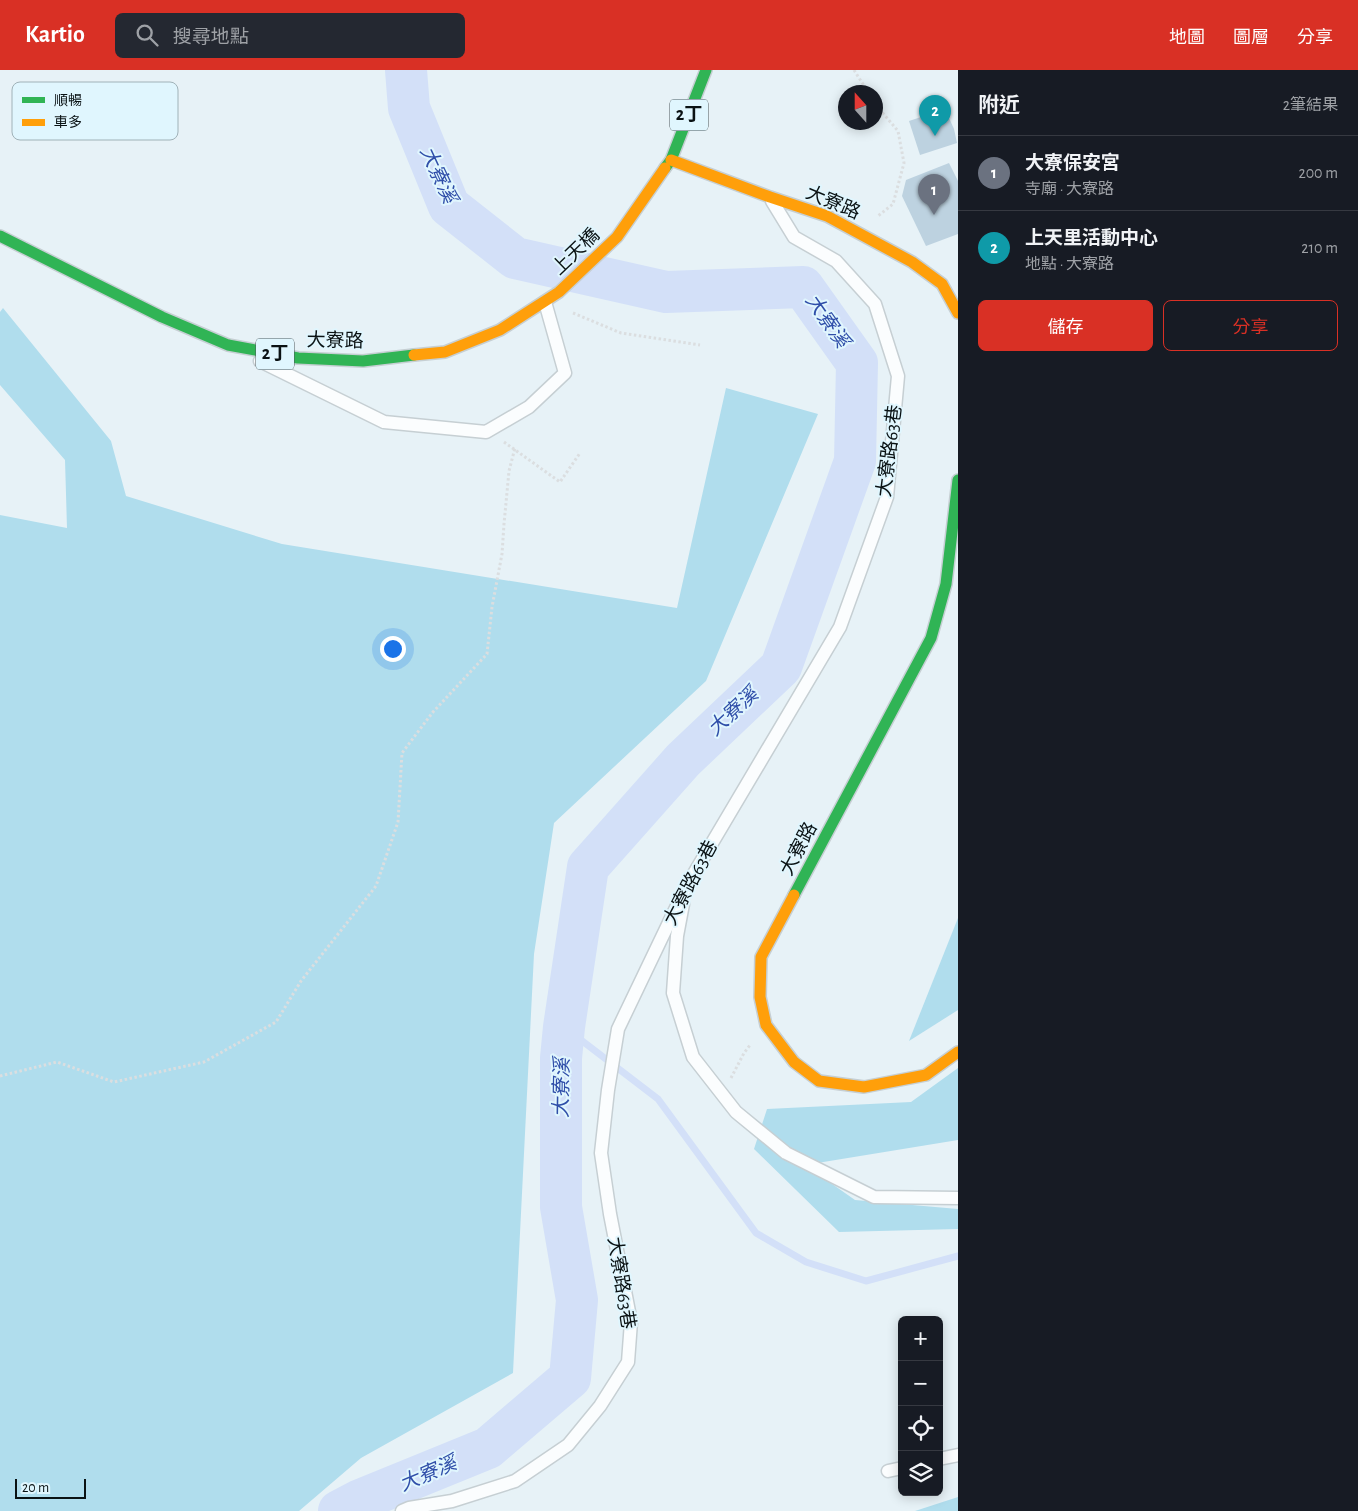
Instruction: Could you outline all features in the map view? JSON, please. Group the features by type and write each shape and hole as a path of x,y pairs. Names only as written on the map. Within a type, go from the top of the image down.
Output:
{"street":[{"name":"2丁","path":"671,160 706,70"},
{"name":"大寮路","path":"671,160 827,216 912,262 942,284 958,313"},
{"name":"上天橋","path":"559,292 616,237 671,160"},
{"name":"大寮路","path":"0,236 162,317 228,345 298,358 364,361 445,352 500,330 559,292"},
{"name":"大寮路","path":"958,480 946,584 930,638 761,957 760,997 766,1025 794,1062 819,1081 864,1088 926,1075 958,1052"}],"lane":[{"name":"大寮路63巷","path":"402,1511 409,1508 452,1501 515,1481 568,1445 600,1406 628,1362 631,1322 610,1214 601,1153 608,1090 618,1029 686,887 840,627 887,497 898,376 875,304 836,261 794,237 770,197"},
{"path":"228,345 384,422 486,432 529,407 565,373 544,302"},
{"path":"686,887 677,936 673,993 694,1057 736,1112 786,1153 874,1197 958,1198"},
{"path":"943,1458 958,1455"},
{"path":"888,1471 898,1469"}],"path":[{"path":"854,70 864,85"},
{"path":"869,212 878,216 893,204 904,163 898,131 883,113"},
{"path":"544,302 621,333 700,345"},
{"path":"486,432 514,448 560,482 580,454"},
{"path":"0,1076 57,1062 114,1082 204,1062 276,1022 301,982 376,886 398,822 402,753 433,712 487,654 492,607 502,554 509,471 514,448"},
{"path":"722,1094 744,1053 766,1025"}],"shaded area":[{"path":"3,308 111,441 126,496 282,544 677,608 726,388 818,414 706,681 554,823 534,954 513,1373 361,1458 299,1511 0,1511 0,515 67,528 65,460 0,385 0,312"},
{"path":"958,918 958,1010 909,1041"},
{"path":"958,1068 958,1140 805,1165 855,1200 958,1209 958,1229 839,1232 754,1149 767,1109 911,1102"},
{"path":"958,1497 958,1511 915,1511"}],"building":[{"path":"945,109 954,129 957,143 920,155 909,121"},
{"path":"949,163 958,181 958,234 926,246 902,196 906,180"}],"waterway":[{"name":"大寮溪","path":"339,1511 358,1501 488,1448 570,1378 577,1300 561,1207 561,1058 588,867 683,760 781,667 855,461 857,363 803,287 666,292 515,258 449,206 409,108 406,70"},
{"path":"564,1027 658,1099 756,1233 806,1262 866,1281 958,1256"}],"traffic: fast":[{"path":"665,168 671,160 706,70"},
{"path":"0,236 162,317 228,345 298,358 363,361 414,355"},
{"path":"794,895 931,638 946,584 958,480"}],"traffic: slow":[{"path":"671,160 827,216 912,262 942,284 958,313"},
{"path":"414,355 445,352 500,330 559,292 617,237 665,168"},
{"path":"794,895 761,957 760,997 766,1025 794,1062 819,1081 864,1087 926,1075 958,1052"}],"place":[{"name":"上天里活動中心","path":"935,136"},
{"name":"大寮保安宮","path":"934,215"}]}
